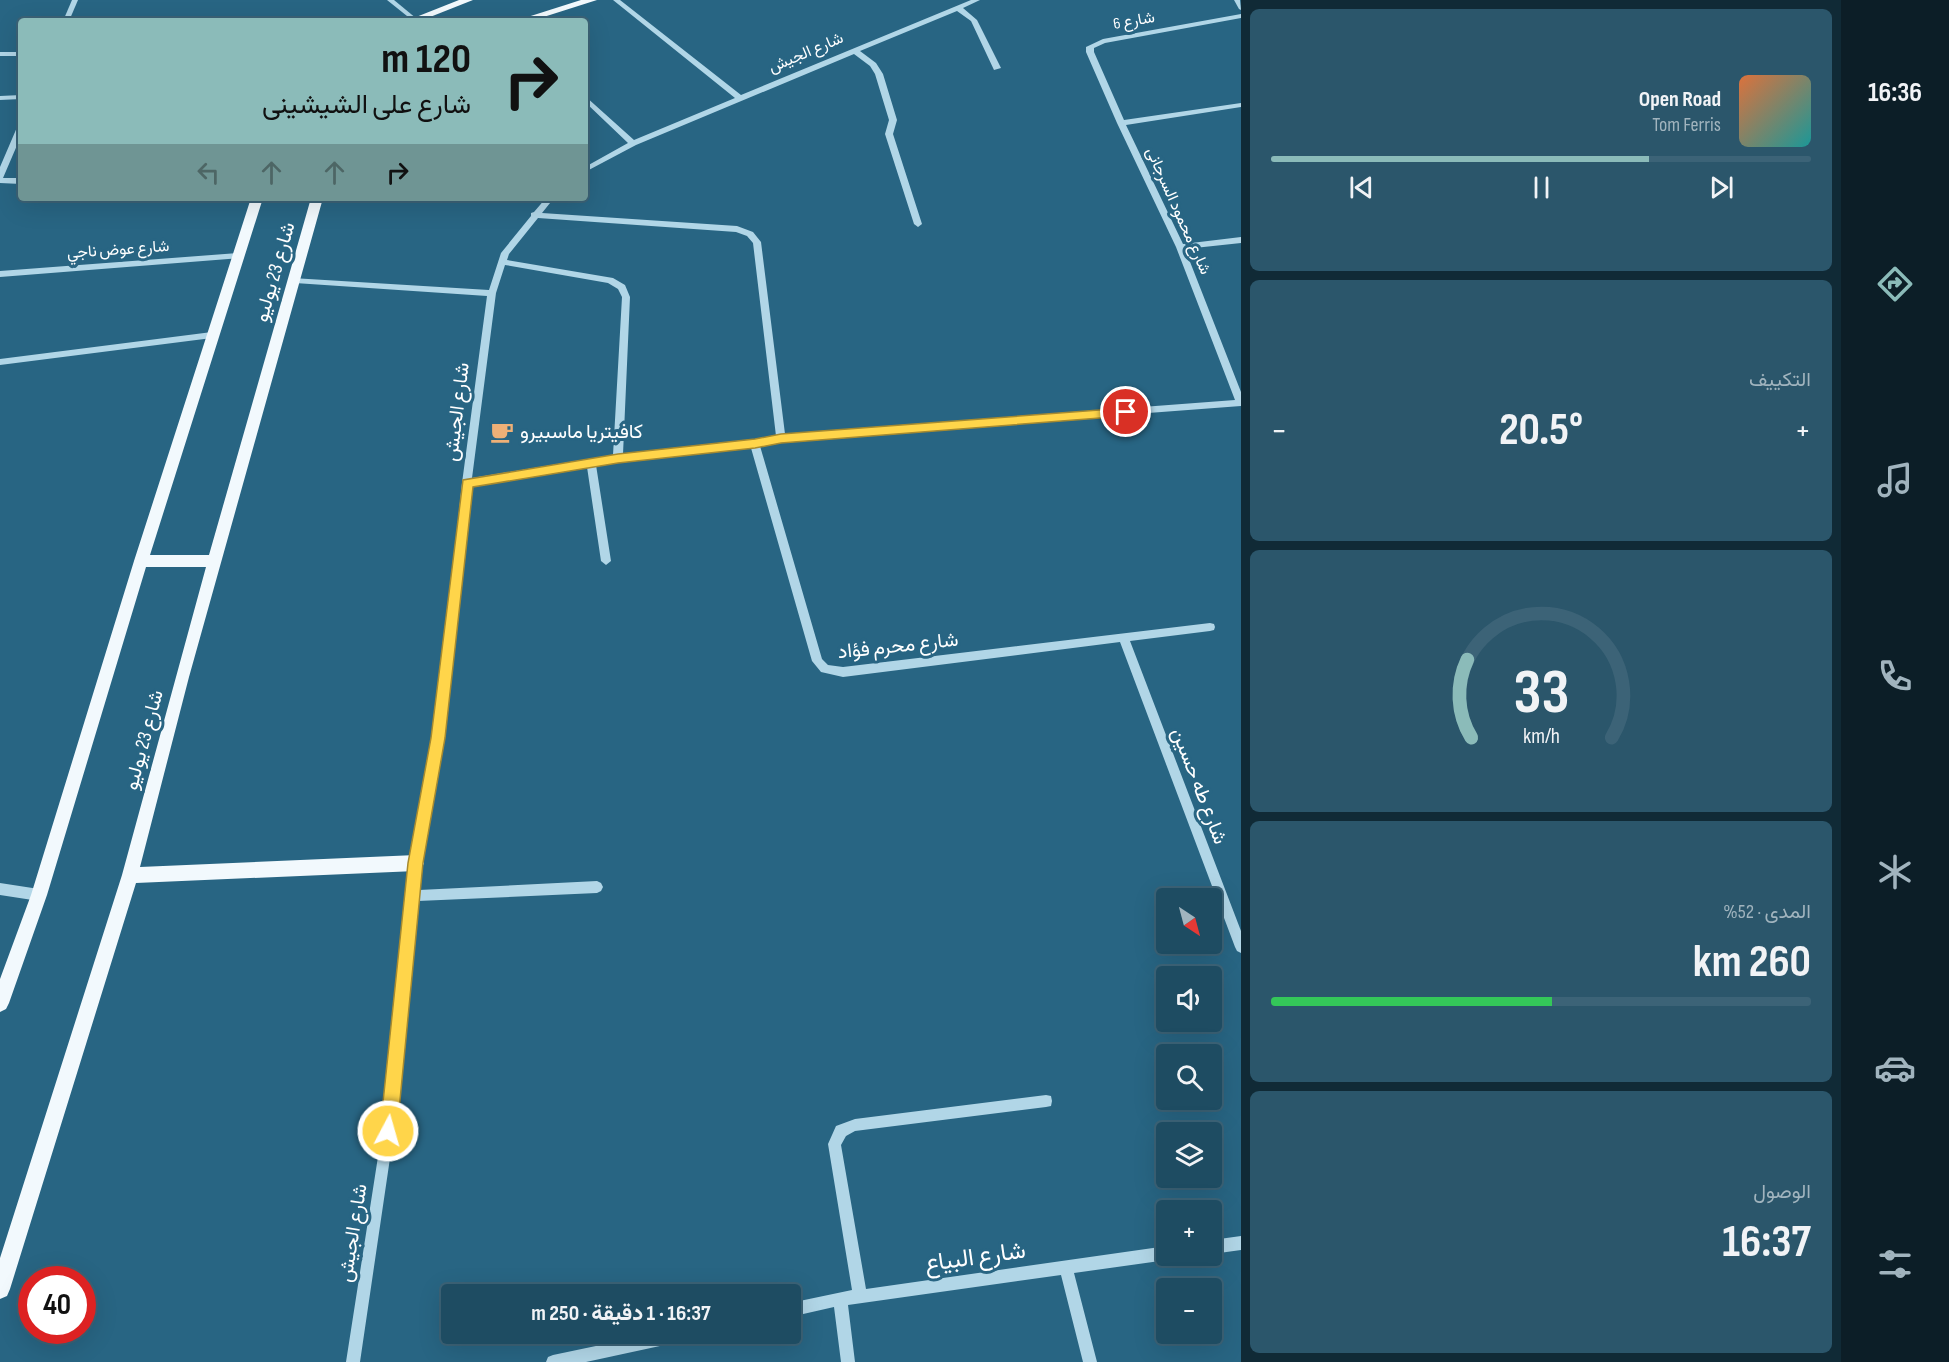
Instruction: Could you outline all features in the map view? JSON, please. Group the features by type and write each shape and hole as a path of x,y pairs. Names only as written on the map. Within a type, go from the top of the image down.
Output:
{"main road":[{"path":"418,18 468,0"},
{"path":"530,18 592,0"},
{"name":"شارع 23 يوليو","path":"0,1003 39,895 141,561 256,201"},
{"name":"شارع 23 يوليو","path":"0,1289 130,875 316,201"},
{"path":"141,561 215,561"},
{"path":"130,875 416,863"}],"street":[{"path":"69,18 75,0"},
{"path":"390,0 410,18"},
{"path":"616,0 740,98"},
{"name":"شارع الجيش","path":"588,168 633,143 976,0"},
{"path":"1237,0 1241,8"},
{"path":"958,8 974,20 997,68"},
{"name":"شارع 6","path":"1103,41 1241,16"},
{"name":"شارع محمود السرجانى","path":"1103,41 1090,47 1090,52 1180,247 1241,403"},
{"path":"855,51 873,65 879,74 893,120 889,134 918,224"},
{"path":"0,54 18,54"},
{"path":"0,98 18,98"},
{"path":"588,101 633,143"},
{"path":"1121,123 1241,105"},
{"path":"18,133 3,163 0,178 18,181"},
{"name":"شارع الجيش","path":"353,1362 388,1131 416,863 438,738 467,483 492,293 501,262 539,205 545,201"},
{"path":"534,215 737,230 754,237 757,242 781,438"},
{"path":"1180,247 1241,240"},
{"name":"شارع عوض ناجي","path":"0,274 238,256"},
{"path":"501,262 610,280 622,287 626,297 618,458"},
{"path":"294,280 492,293"},
{"path":"0,362 212,335"},
{"path":"467,483 618,458 755,444 781,438 1241,403"},
{"name":"شارع محرم فؤاد","path":"755,444 817,661 825,669 843,672 1210,627"},
{"path":"591,463 606,561"},
{"name":"شارع طه حسين","path":"1124,639 1241,947"},
{"path":"412,896 597,887"},
{"path":"0,889 39,895"},
{"path":"860,1296 834,1144 841,1131 855,1125 1046,1101"},
{"path":"1222,1246 1241,1243"},
{"name":"شارع البياع","path":"801,1308 860,1296 1156,1255"},
{"path":"1066,1267 1090,1362"},
{"path":"840,1299 848,1362"},
{"path":"553,1362 637,1344"}],"place":[{"name":"كافيتريا ماسبيرو","path":"502,432"}],"route":[{"path":"388,1131 416,863 438,738 467,483 618,458 755,444 781,438 1126,412"}]}
